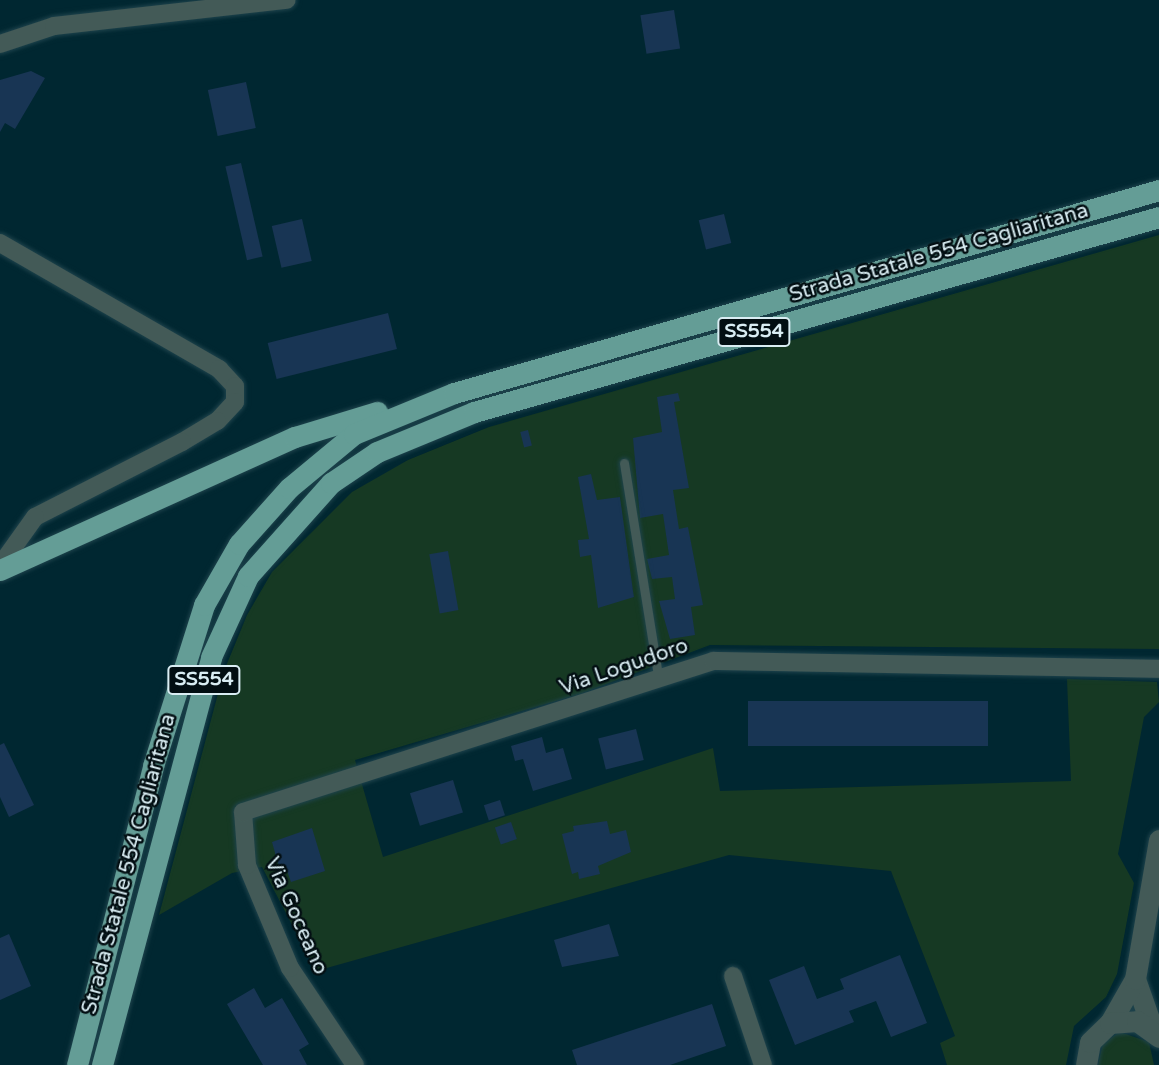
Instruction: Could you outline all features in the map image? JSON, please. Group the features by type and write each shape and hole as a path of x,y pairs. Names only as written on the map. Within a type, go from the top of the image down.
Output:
{"highway":[{"name":"Strada Statale 554 Cagliaritana","path":"77,1065 188,644 225,564 289,488 354,434 454,393 1159,190"},
{"name":"Strada Statale 554 Cagliaritana","path":"102,1065 211,657 248,576 331,483 387,447 474,412 1159,217"},
{"path":"0,568 295,437 454,393"}],"street":[{"path":"0,44 54,26 287,0"},
{"path":"0,243 219,369 235,386 235,402 182,442 35,517 0,568"},
{"name":"Via Logudoro","path":"243,812 621,694 658,676 744,659 1159,669"},
{"name":"Via Goceano","path":"243,812 247,865 289,968 355,1065"},
{"path":"1086,1065 1090,1042 1110,1023 1135,979 1159,840"},
{"path":"733,976 763,1065"},
{"path":"1135,979 1156,1033"},
{"path":"1110,1023 1132,1020 1156,1033"}],"lane":[{"path":"624,463 658,676"}],"green space":[{"path":"1159,235 1159,649 710,645 580,694 355,760 383,857 713,748 720,791 1071,781 1067,679 1157,682 1159,702 1144,717 1118,854 1134,883 1117,974 1106,997 1074,1026 1066,1065 947,1065 940,1043 955,1036 891,871 729,855 316,971 262,867 232,873 159,915 224,671 247,615 272,572 352,492 408,460 489,427"},
{"path":"1120,1032 1149,1042 1154,1065 1098,1065 1103,1043"}],"building":[{"path":"674,10 680,49 647,54 640,15"},
{"path":"31,71 45,78 15,129 5,123 0,132 0,80"},
{"path":"246,82 256,128 218,136 208,90"},
{"path":"241,163 263,257 247,260 225,167"},
{"path":"724,214 731,243 706,249 699,220"},
{"path":"302,219 312,261 281,268 272,226"},
{"path":"388,313 397,349 277,379 268,343"},
{"path":"678,393 680,401 674,402 689,488 673,490 679,529 688,527 703,605 691,607 695,635 670,639 659,601 675,599 672,577 652,579 647,559 669,555 663,514 640,518 633,438 662,432 657,397"},
{"path":"528,430 532,446 524,447 520,432"},
{"path":"591,474 597,500 620,497 634,597 598,608 591,555 580,557 578,540 589,539 578,477"},
{"path":"448,551 458,610 440,613 429,554"},
{"path":"748,701 988,701 988,746 748,746"},
{"path":"636,729 644,760 606,769 598,738"},
{"path":"542,737 546,753 563,748 572,779 533,791 523,759 515,761 511,746"},
{"path":"4,743 34,805 9,817 0,797 0,745"},
{"path":"453,780 463,813 420,826 410,793"},
{"path":"500,800 505,815 489,820 484,805"},
{"path":"607,821 610,834 626,830 631,852 598,866 600,874 579,879 578,872 572,874 562,834 574,831 573,826"},
{"path":"511,822 517,839 501,845 495,828"},
{"path":"312,828 325,871 291,882 287,871 281,874 272,842"},
{"path":"609,924 619,956 562,967 554,940"},
{"path":"9,934 31,986 0,1000 0,938"},
{"path":"900,955 927,1023 891,1037 876,1001 849,1011 854,1022 795,1045 769,980 804,966 817,999 844,989 840,979"},
{"path":"254,988 265,1008 282,998 309,1044 299,1050 307,1065 263,1065 227,1004"},
{"path":"712,1004 726,1046 670,1065 577,1065 572,1050"}]}
